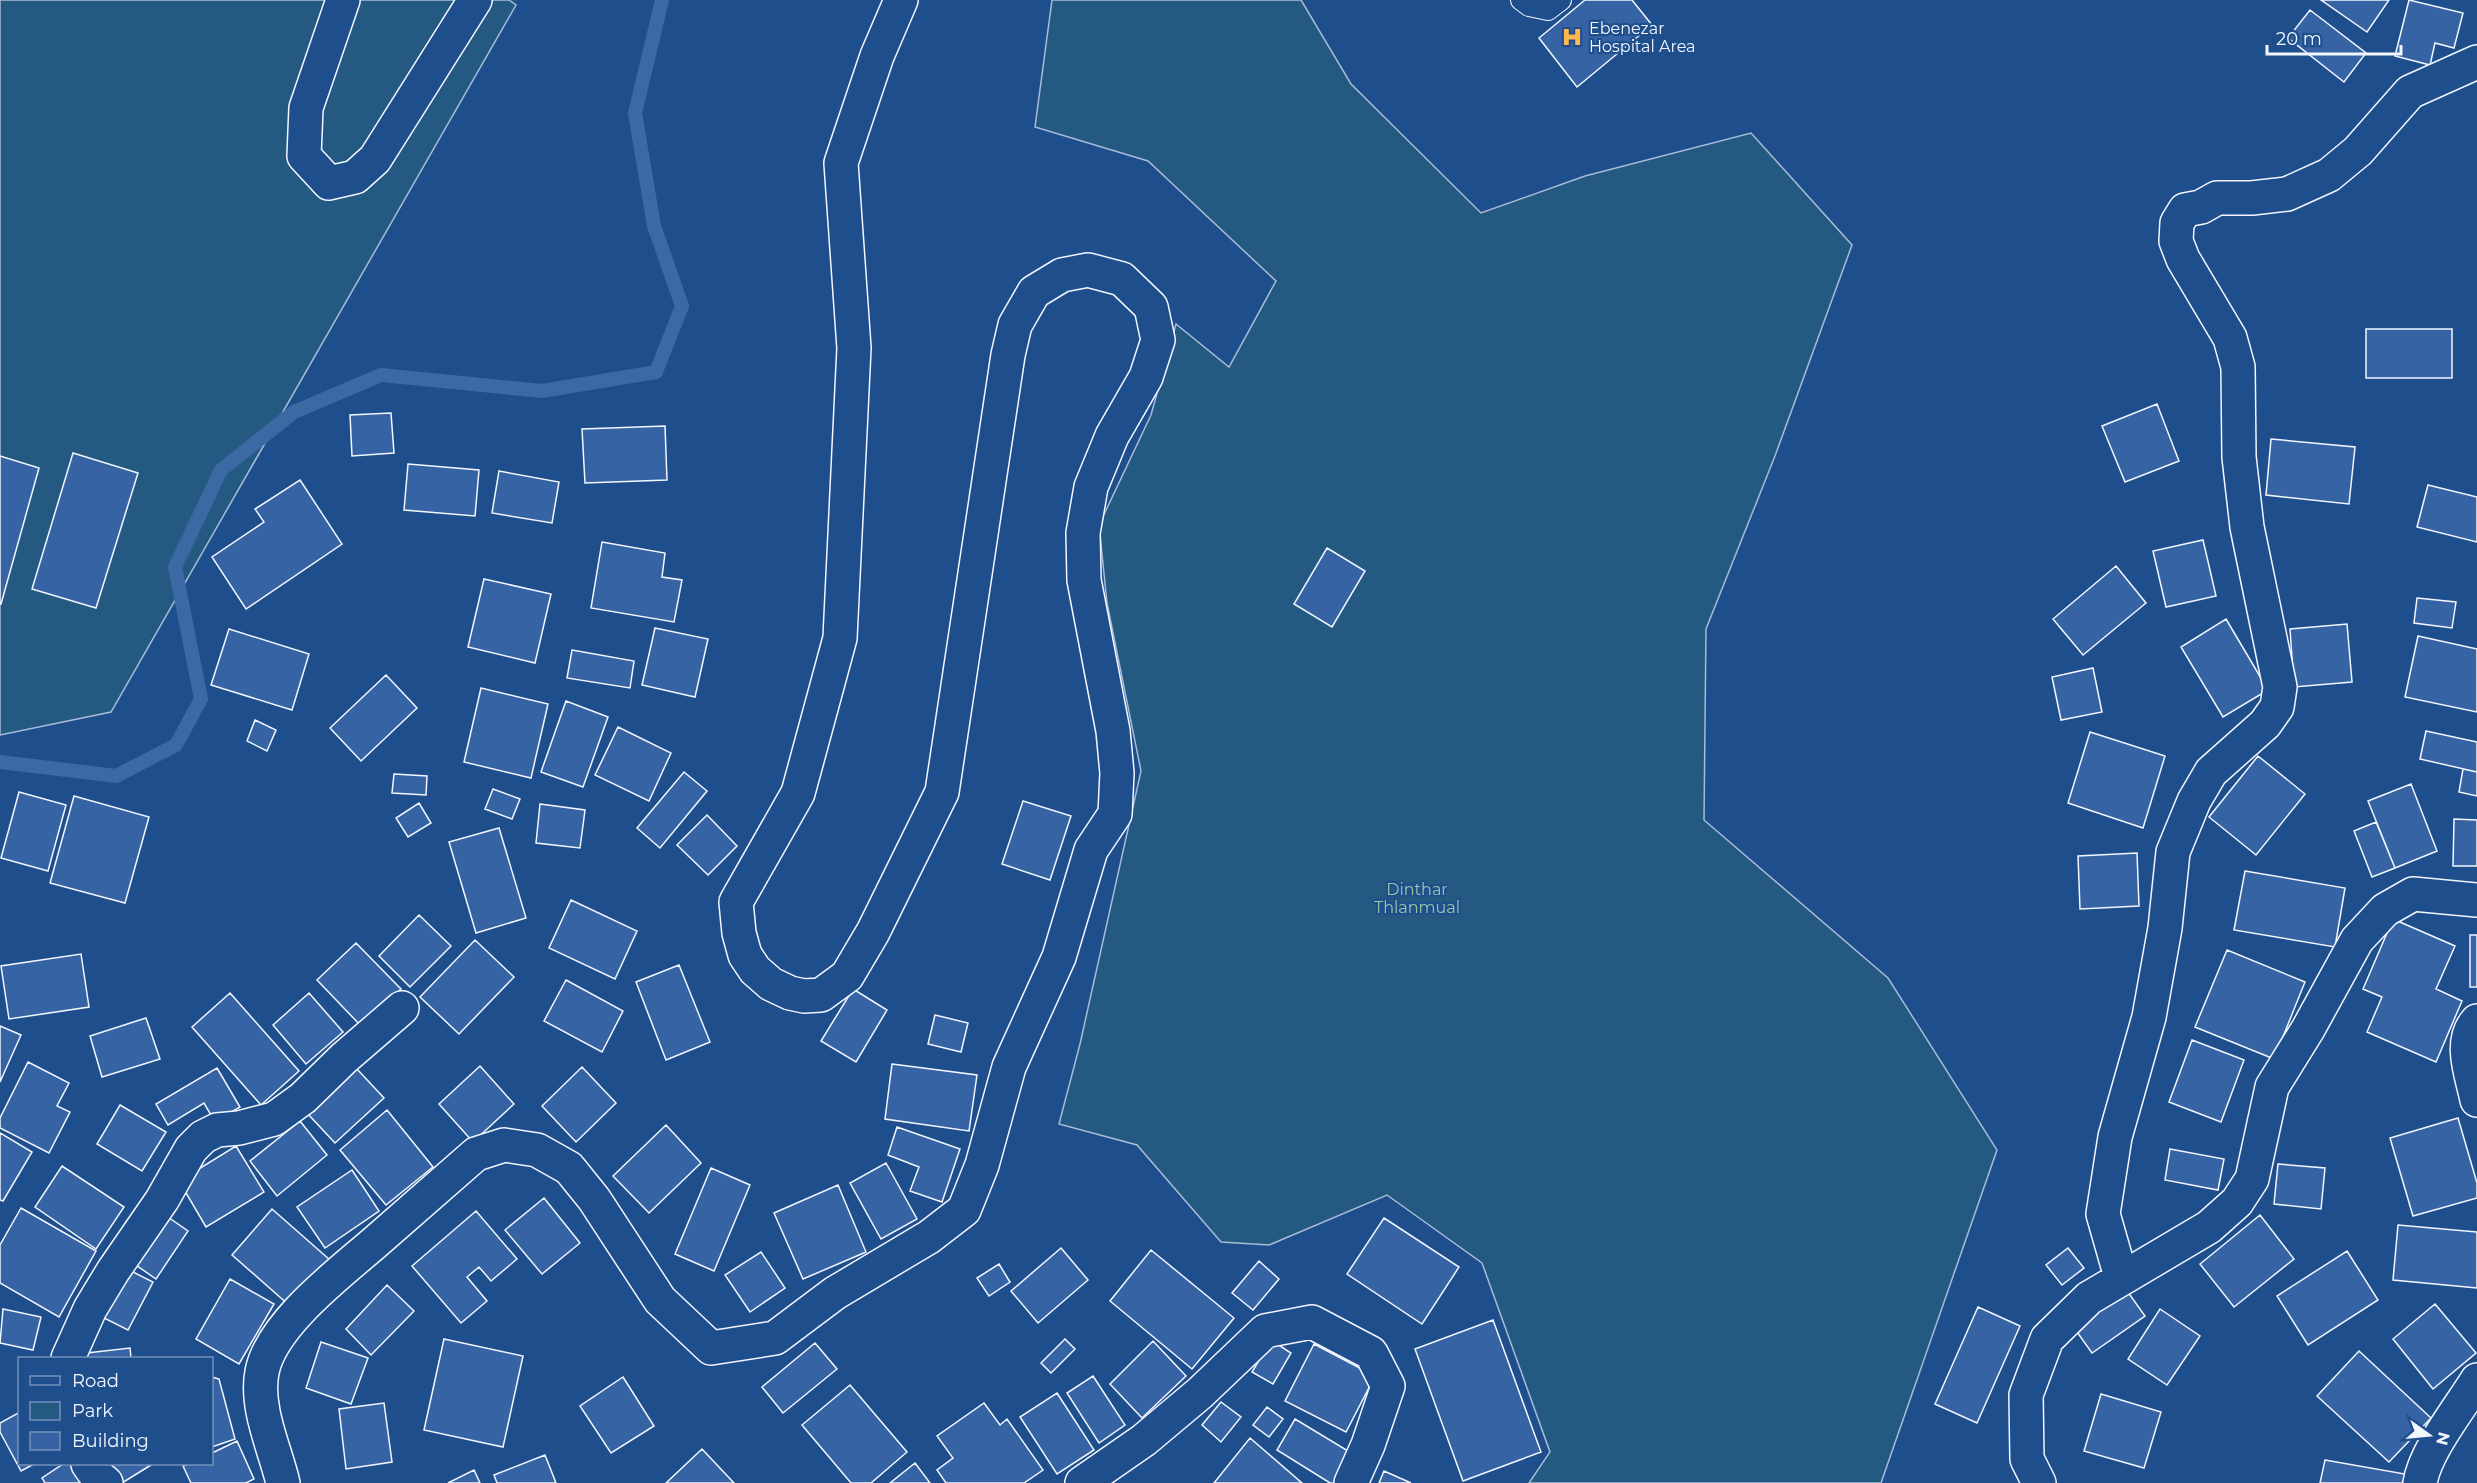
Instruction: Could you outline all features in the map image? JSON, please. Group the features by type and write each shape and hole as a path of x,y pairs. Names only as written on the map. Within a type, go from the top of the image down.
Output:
{"street":[{"path":"343,0 306,108 303,132 304,156 329,183 355,177 375,159 475,0"},
{"path":"283,1483 261,1397 262,1372 269,1351 310,1299 476,1154 504,1145 537,1150 569,1168 594,1199 660,1300 711,1348 775,1338 835,1293 929,1237 964,1210 982,1165 1009,1067 1059,957 1091,850 1115,814 1117,773 1113,731 1084,580 1083,533 1091,487 1112,436 1146,377 1158,340 1151,307 1122,279 1088,270 1062,275 1034,292 1015,325 1008,355 942,792 873,932 848,976 821,995 797,995 771,984 754,970 745,955 739,933 736,902 798,793 840,638 854,348 841,163 877,56 901,0"},
{"path":"2121,1277 2103,1214 2115,1137 2149,1017 2165,928 2173,852 2194,801 2211,772 2265,724 2277,707 2280,687 2247,527 2239,457 2238,367 2230,338 2183,259 2176,241 2177,223 2185,210 2201,207 2217,198 2252,198 2287,194 2329,175 2358,151 2410,92 2477,62"},
{"path":"2026,1475 2026,1395 2047,1339 2089,1298 2209,1227 2237,1202 2252,1179 2272,1087 2308,1029 2357,940 2385,910 2413,894 2477,900"},
{"path":"69,1357 90,1309 118,1263 152,1217 190,1149 203,1137 217,1130 239,1128 274,1119 303,1098 402,1008"},
{"path":"2477,1021 2470,1029 2466,1050 2477,1100"},
{"path":"1082,1483 1144,1440 1200,1393 1265,1331 1312,1322 1371,1353 1388,1386 1352,1483"},
{"path":"2420,1483 2422,1472 2430,1455 2477,1380"},
{"path":"89,1465 106,1483"}],"lane":[{"path":"1521,0 1529,6 1548,10 1561,0"}],"green space":[{"path":"0,0 509,0 516,5 111,712 0,735"},
{"name":"Dinthar Thlanmual","path":"1052,0 1301,0 1351,84 1481,213 1585,176 1751,133 1852,245 1775,456 1706,629 1704,820 1888,978 1997,1150 1881,1483 1529,1483 1550,1452 1482,1263 1387,1195 1269,1245 1221,1242 1137,1145 1059,1124 1080,1044 1141,771 1107,603 1099,525 1151,415 1176,324 1229,367 1276,281 1148,161 1035,127"}],"building":[{"path":"1585,0 1632,0 1652,25 1577,87 1539,38"},
{"path":"2321,0 2389,0 2367,32"},
{"path":"2409,0 2463,13 2454,48 2435,43 2430,65 2395,56"},
{"path":"2310,10 2366,53 2344,82 2288,38"},
{"path":"2366,329 2452,329 2452,378 2366,378"},
{"path":"2157,404 2179,461 2125,482 2102,426"},
{"path":"391,413 394,453 352,456 350,415"},
{"path":"665,426 667,480 585,483 582,429"},
{"path":"2271,439 2355,447 2349,504 2266,495"},
{"path":"73,453 138,473 96,608 32,589"},
{"path":"0,456 39,468 1,604 0,604"},
{"path":"408,464 479,470 475,516 404,510"},
{"path":"499,471 559,482 552,523 492,513"},
{"path":"300,480 342,544 246,609 212,557 264,522 255,509"},
{"path":"2428,485 2477,497 2477,542 2417,527"},
{"path":"2203,540 2216,596 2166,607 2153,551"},
{"path":"602,542 665,553 662,577 682,580 674,622 591,608"},
{"path":"1327,548 1365,571 1332,627 1294,604"},
{"path":"2116,566 2146,603 2083,655 2053,619"},
{"path":"484,579 551,594 535,663 468,647"},
{"path":"2417,598 2456,602 2452,628 2414,623"},
{"path":"2226,619 2268,690 2223,717 2181,647"},
{"path":"2347,624 2352,682 2294,687 2290,629"},
{"path":"655,628 708,639 695,697 642,685"},
{"path":"229,629 309,654 292,710 211,685"},
{"path":"2418,636 2477,649 2477,712 2405,697"},
{"path":"572,650 634,661 630,688 567,678"},
{"path":"2093,668 2102,712 2061,720 2052,677"},
{"path":"386,675 417,708 361,761 330,728"},
{"path":"481,688 548,704 531,778 464,762"},
{"path":"566,701 608,717 583,787 541,772"},
{"path":"255,720 276,730 267,751 247,741"},
{"path":"618,727 671,753 649,801 595,775"},
{"path":"2426,731 2477,742 2477,772 2420,759"},
{"path":"2090,732 2165,756 2143,828 2068,803"},
{"path":"2258,756 2305,794 2256,855 2209,817"},
{"path":"2463,769 2477,772 2477,796 2459,792"},
{"path":"684,772 707,791 660,848 637,828"},
{"path":"394,774 427,776 426,795 392,793"},
{"path":"2411,784 2437,851 2395,868 2368,801"},
{"path":"493,789 520,799 512,819 485,809"},
{"path":"19,792 66,805 48,871 1,858"},
{"path":"74,796 149,817 125,903 50,883"},
{"path":"1023,801 1071,816 1050,880 1002,864"},
{"path":"419,803 431,823 408,837 396,818"},
{"path":"540,804 585,810 580,848 536,843"},
{"path":"707,815 737,846 708,875 677,845"},
{"path":"2454,819 2477,820 2477,866 2453,866"},
{"path":"2376,822 2395,868 2372,877 2354,831"},
{"path":"499,828 526,918 476,933 449,842"},
{"path":"2137,853 2139,906 2080,909 2078,856"},
{"path":"2245,871 2345,888 2335,947 2234,930"},
{"path":"571,900 637,931 615,979 549,948"},
{"path":"419,915 451,946 410,987 379,956"},
{"path":"2393,919 2455,946 2436,989 2462,1001 2436,1062 2367,1032 2382,997 2363,989"},
{"path":"2470,935 2477,935 2477,987 2470,987"},
{"path":"475,940 514,977 459,1034 420,997"},
{"path":"356,943 401,989 362,1027 317,980"},
{"path":"2227,950 2305,982 2274,1059 2195,1027"},
{"path":"81,954 89,1007 9,1019 1,966"},
{"path":"679,965 710,1042 666,1060 636,982"},
{"path":"566,980 623,1011 602,1052 544,1021"},
{"path":"853,989 887,1010 856,1062 821,1041"},
{"path":"230,993 299,1071 261,1105 192,1027"},
{"path":"309,993 343,1032 306,1064 273,1025"},
{"path":"935,1015 968,1023 961,1052 928,1044"},
{"path":"146,1018 160,1059 102,1077 90,1036"},
{"path":"0,1026 21,1035 0,1082"},
{"path":"2192,1040 2244,1060 2221,1122 2169,1102"},
{"path":"28,1062 69,1083 57,1106 70,1112 49,1153 0,1128 0,1118"},
{"path":"892,1064 977,1075 969,1131 885,1119"},
{"path":"480,1066 514,1104 473,1142 439,1104"},
{"path":"582,1067 616,1103 576,1142 542,1106"},
{"path":"217,1068 240,1107 215,1122 204,1103 168,1125 156,1104"},
{"path":"356,1068 384,1098 335,1143 307,1113"},
{"path":"120,1105 166,1132 142,1171 97,1144"},
{"path":"387,1110 433,1167 386,1205 340,1150"},
{"path":"2458,1118 2477,1183 2477,1198 2413,1216 2390,1138"},
{"path":"300,1121 327,1155 277,1196 250,1161"},
{"path":"666,1125 701,1163 649,1213 613,1176"},
{"path":"897,1127 960,1149 942,1202 910,1191 919,1167 888,1155"},
{"path":"0,1133 32,1152 3,1201 0,1200"},
{"path":"236,1146 264,1192 206,1227 179,1181"},
{"path":"2170,1149 2224,1159 2218,1190 2165,1180"},
{"path":"886,1163 917,1219 881,1239 850,1183"},
{"path":"2278,1164 2325,1168 2321,1209 2274,1204"},
{"path":"62,1166 124,1207 96,1249 35,1207"},
{"path":"711,1168 750,1185 714,1271 675,1254"},
{"path":"352,1170 379,1211 325,1248 297,1207"},
{"path":"838,1185 866,1252 803,1279 774,1213"},
{"path":"544,1198 580,1243 542,1274 505,1230"},
{"path":"21,1208 96,1251 59,1317 0,1283 0,1245"},
{"path":"272,1209 330,1260 290,1306 232,1255"},
{"path":"476,1211 517,1259 491,1281 479,1267 467,1277 487,1301 461,1323 412,1266"},
{"path":"162,1213 188,1231 156,1279 130,1261"},
{"path":"2260,1215 2294,1259 2234,1307 2200,1264"},
{"path":"1384,1218 1459,1267 1422,1324 1347,1274"},
{"path":"2398,1225 2477,1232 2477,1288 2393,1280"},
{"path":"1061,1248 1088,1280 1038,1323 1011,1291"},
{"path":"2068,1248 2084,1268 2062,1285 2046,1265"},
{"path":"1151,1250 1234,1318 1192,1369 1110,1301"},
{"path":"2347,1251 2378,1300 2308,1345 2277,1296"},
{"path":"761,1252 785,1288 750,1312 725,1275"},
{"path":"1259,1261 1279,1279 1253,1310 1232,1293"},
{"path":"999,1264 1010,1282 989,1296 977,1278"},
{"path":"123,1267 153,1282 128,1330 98,1315"},
{"path":"230,1279 274,1304 239,1364 196,1339"},
{"path":"387,1285 414,1311 371,1355 346,1329"},
{"path":"2125,1288 2145,1316 2092,1353 2072,1325"},
{"path":"2435,1304 2476,1353 2433,1389 2393,1339"},
{"path":"1978,1307 2020,1326 1977,1423 1935,1404"},
{"path":"3,1309 41,1317 33,1350 0,1343"},
{"path":"2160,1309 2200,1336 2167,1385 2128,1359"},
{"path":"1493,1320 1541,1452 1463,1481 1415,1349"},
{"path":"444,1339 523,1356 503,1447 424,1430"},
{"path":"1065,1339 1075,1349 1051,1373 1041,1363"},
{"path":"1271,1340 1291,1353 1273,1384 1252,1372"},
{"path":"1153,1341 1186,1376 1142,1418 1110,1384"},
{"path":"321,1342 368,1358 351,1404 306,1388"},
{"path":"815,1343 837,1369 783,1413 762,1387"},
{"path":"1314,1344 1375,1376 1346,1432 1285,1401"},
{"path":"130,1348 131,1357 78,1357 78,1354"},
{"path":"2359,1351 2431,1418 2389,1462 2317,1396"},
{"path":"1093,1376 1125,1425 1099,1443 1067,1393"},
{"path":"213,1377 219,1379 235,1439 213,1447"},
{"path":"623,1377 654,1426 611,1453 580,1406"},
{"path":"850,1385 907,1452 871,1483 851,1483 802,1425"},
{"path":"1057,1393 1094,1450 1057,1474 1020,1417"},
{"path":"2101,1394 2161,1412 2144,1468 2084,1451"},
{"path":"1221,1402 1241,1417 1221,1442 1202,1425"},
{"path":"384,1403 392,1462 346,1469 339,1409"},
{"path":"984,1403 1000,1425 1007,1419 1043,1470 1024,1483 946,1483 937,1470 953,1458 937,1436"},
{"path":"1267,1407 1283,1419 1269,1437 1253,1425"},
{"path":"18,1413 18,1465 32,1465 21,1471 0,1432 0,1423"},
{"path":"1295,1419 1353,1454 1335,1483 1330,1483 1277,1450"},
{"path":"1250,1438 1302,1483 1214,1483"},
{"path":"237,1441 254,1479 246,1483 191,1483 183,1466 213,1465 213,1453"},
{"path":"702,1449 734,1483 666,1483"},
{"path":"545,1455 556,1483 497,1483 494,1475"},
{"path":"2325,1460 2405,1474 2403,1483 2320,1483"},
{"path":"915,1463 930,1483 890,1483"},
{"path":"62,1465 76,1465 88,1483 45,1483 42,1478"},
{"path":"105,1465 151,1465 122,1483"},
{"path":"474,1470 480,1483 448,1483"},
{"path":"1384,1471 1411,1483 1379,1483"}],"waterway":[{"path":"0,762 116,776 176,745 201,699 175,567 221,470 294,412 381,375 542,391 656,372 682,306 654,226 635,113 662,0"}],"place":[{"name":"Ebenezar Hospital Area","path":"1572,37"}]}
